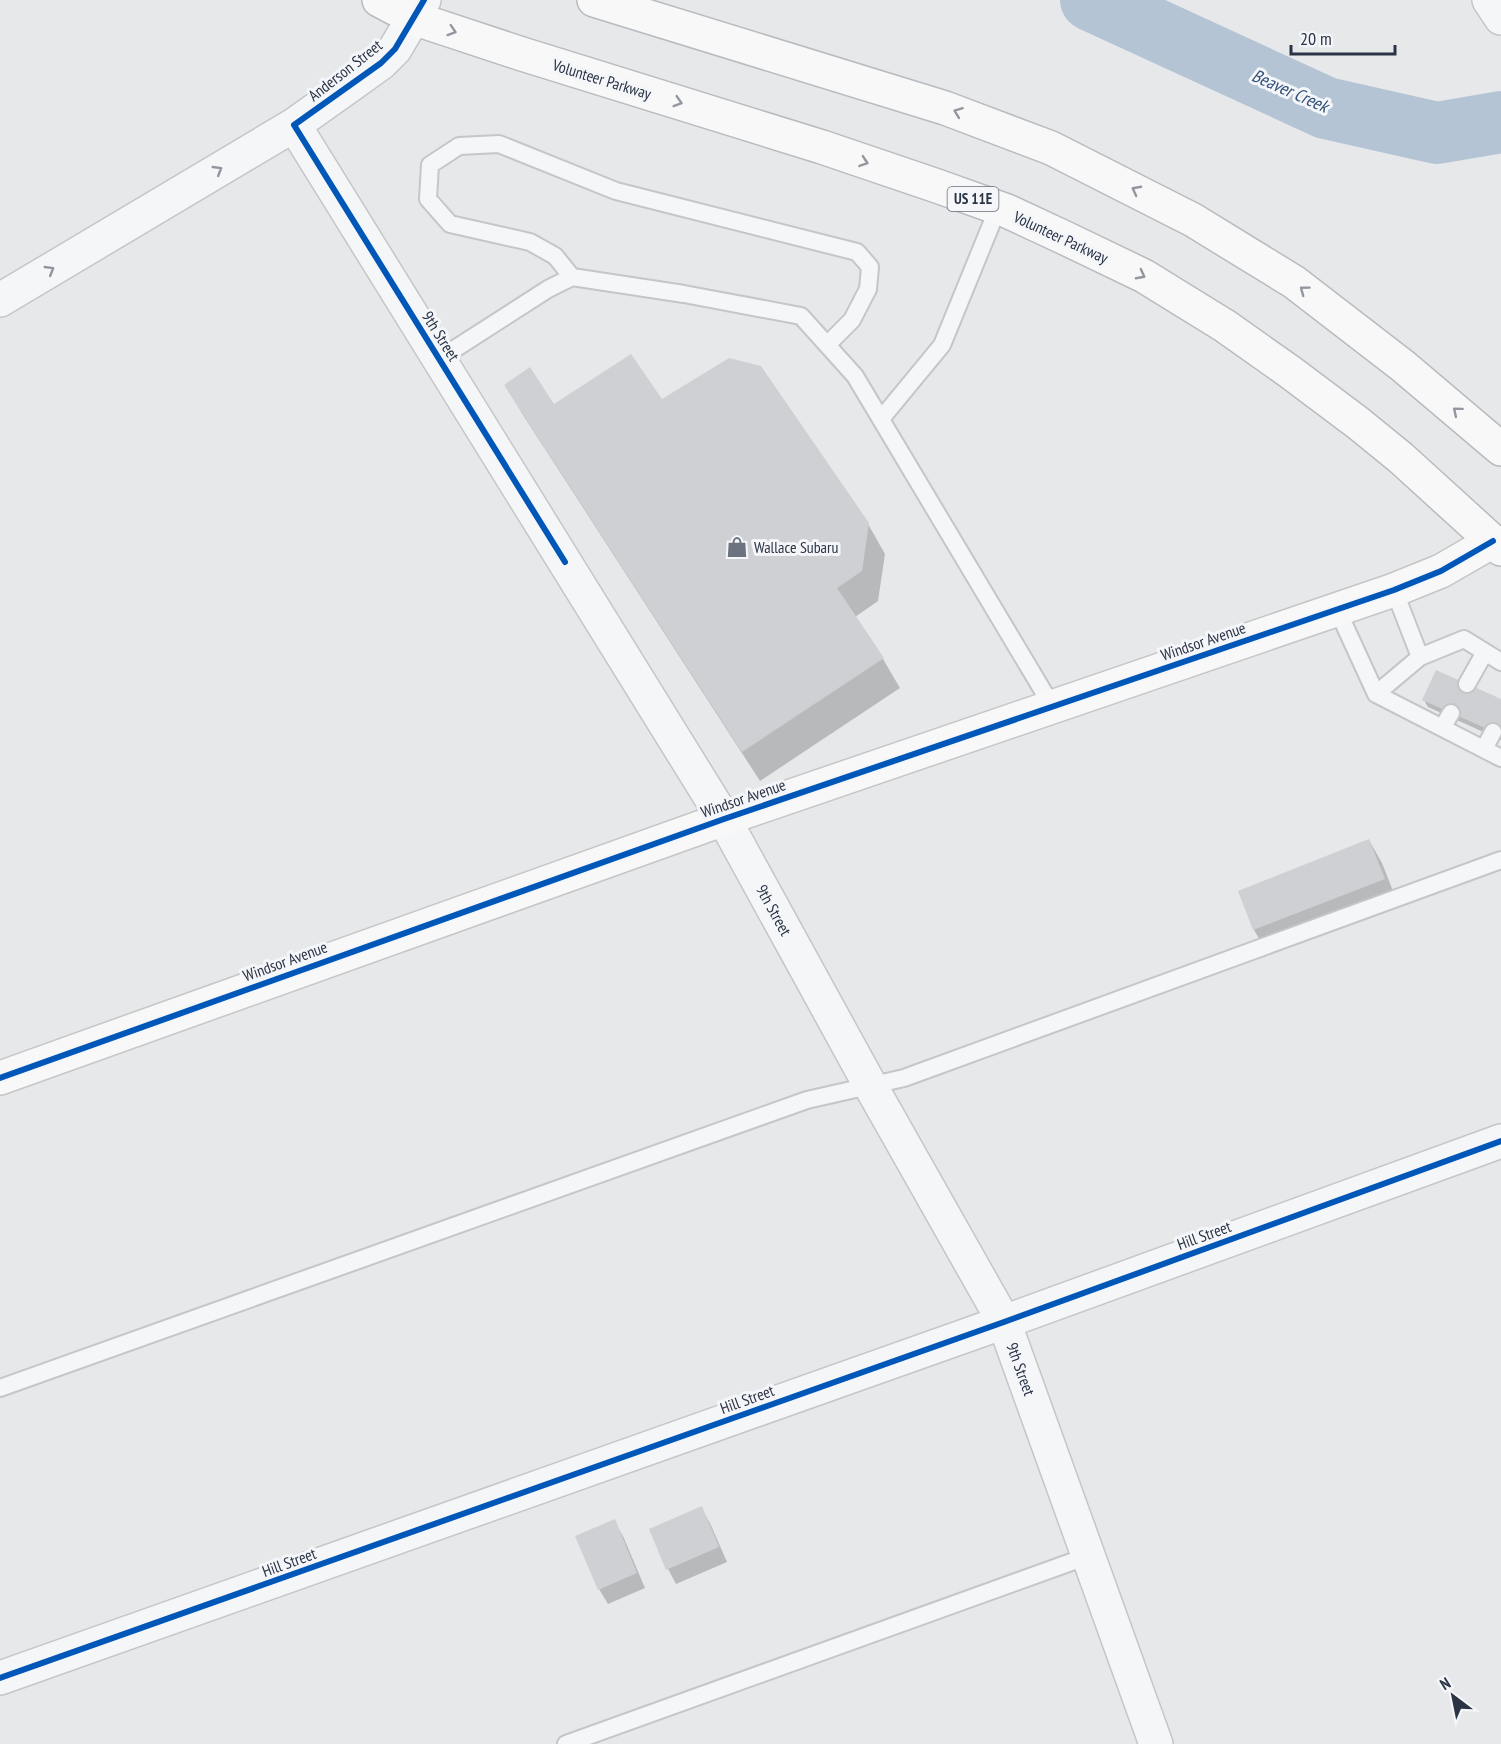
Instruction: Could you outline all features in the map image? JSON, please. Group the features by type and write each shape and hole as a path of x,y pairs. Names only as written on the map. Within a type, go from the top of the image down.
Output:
{"main road":[{"name":"Volunteer Parkway","path":"379,0 419,9 544,61 822,147 998,208 1144,276 1225,326 1290,372 1358,423 1498,541"},
{"path":"594,0 945,108 1051,148 1193,220 1294,282 1403,366 1501,449"},
{"name":"Windsor Avenue","path":"0,1078 724,819 1394,590 1441,571 1498,541"}],"street":[{"path":"1489,0 1501,18"},
{"name":"Anderson Street","path":"0,300 294,125 381,63 394,49 419,9"},
{"name":"9th Street","path":"294,125 724,819 870,1085 1004,1322 1156,1744"},
{"name":"Hill Street","path":"0,1678 1004,1322 1501,1141"}],"lane":[{"path":"572,277 555,256 530,242 450,224 428,200 430,165 459,146 500,144 616,191 857,252 870,267 868,289 852,320 828,344"},
{"path":"881,419 942,345 998,208"},
{"path":"439,359 548,289 572,277 695,296 801,316 855,376 1052,706"},
{"path":"1394,590 1420,657"},
{"path":"1337,609 1376,694 1501,758"},
{"path":"1376,694 1420,657 1464,639 1501,662"},
{"path":"1467,684 1485,652"},
{"path":"1442,728 1451,713"},
{"path":"1484,749 1493,732"},
{"path":"0,1388 796,1104 904,1078 1501,860"},
{"path":"566,1744 1088,1556"}],"building":[{"name":"Wallace Subaru","path":"631,354 662,399 729,358 761,366 869,523 862,571 837,588 884,658 742,752 504,385 530,367 554,404"},
{"path":"1436,670 1501,699 1501,735 1422,700"},
{"path":"1369,839 1385,879 1253,930 1238,891"},
{"path":"702,1506 719,1547 666,1570 649,1529"},
{"path":"615,1519 637,1573 598,1590 575,1536"}],"waterway":[{"name":"Beaver Creek","path":"1091,0 1326,108 1437,133 1501,122"}],"cycle path":[{"path":"424,0 395,49 381,63 294,125 565,562"},
{"path":"0,1078 724,819 1394,590 1441,571 1493,541"},
{"path":"0,1678 1004,1322 1501,1141"}],"place":[{"name":"Wallace Subaru","path":"737,547"}]}
